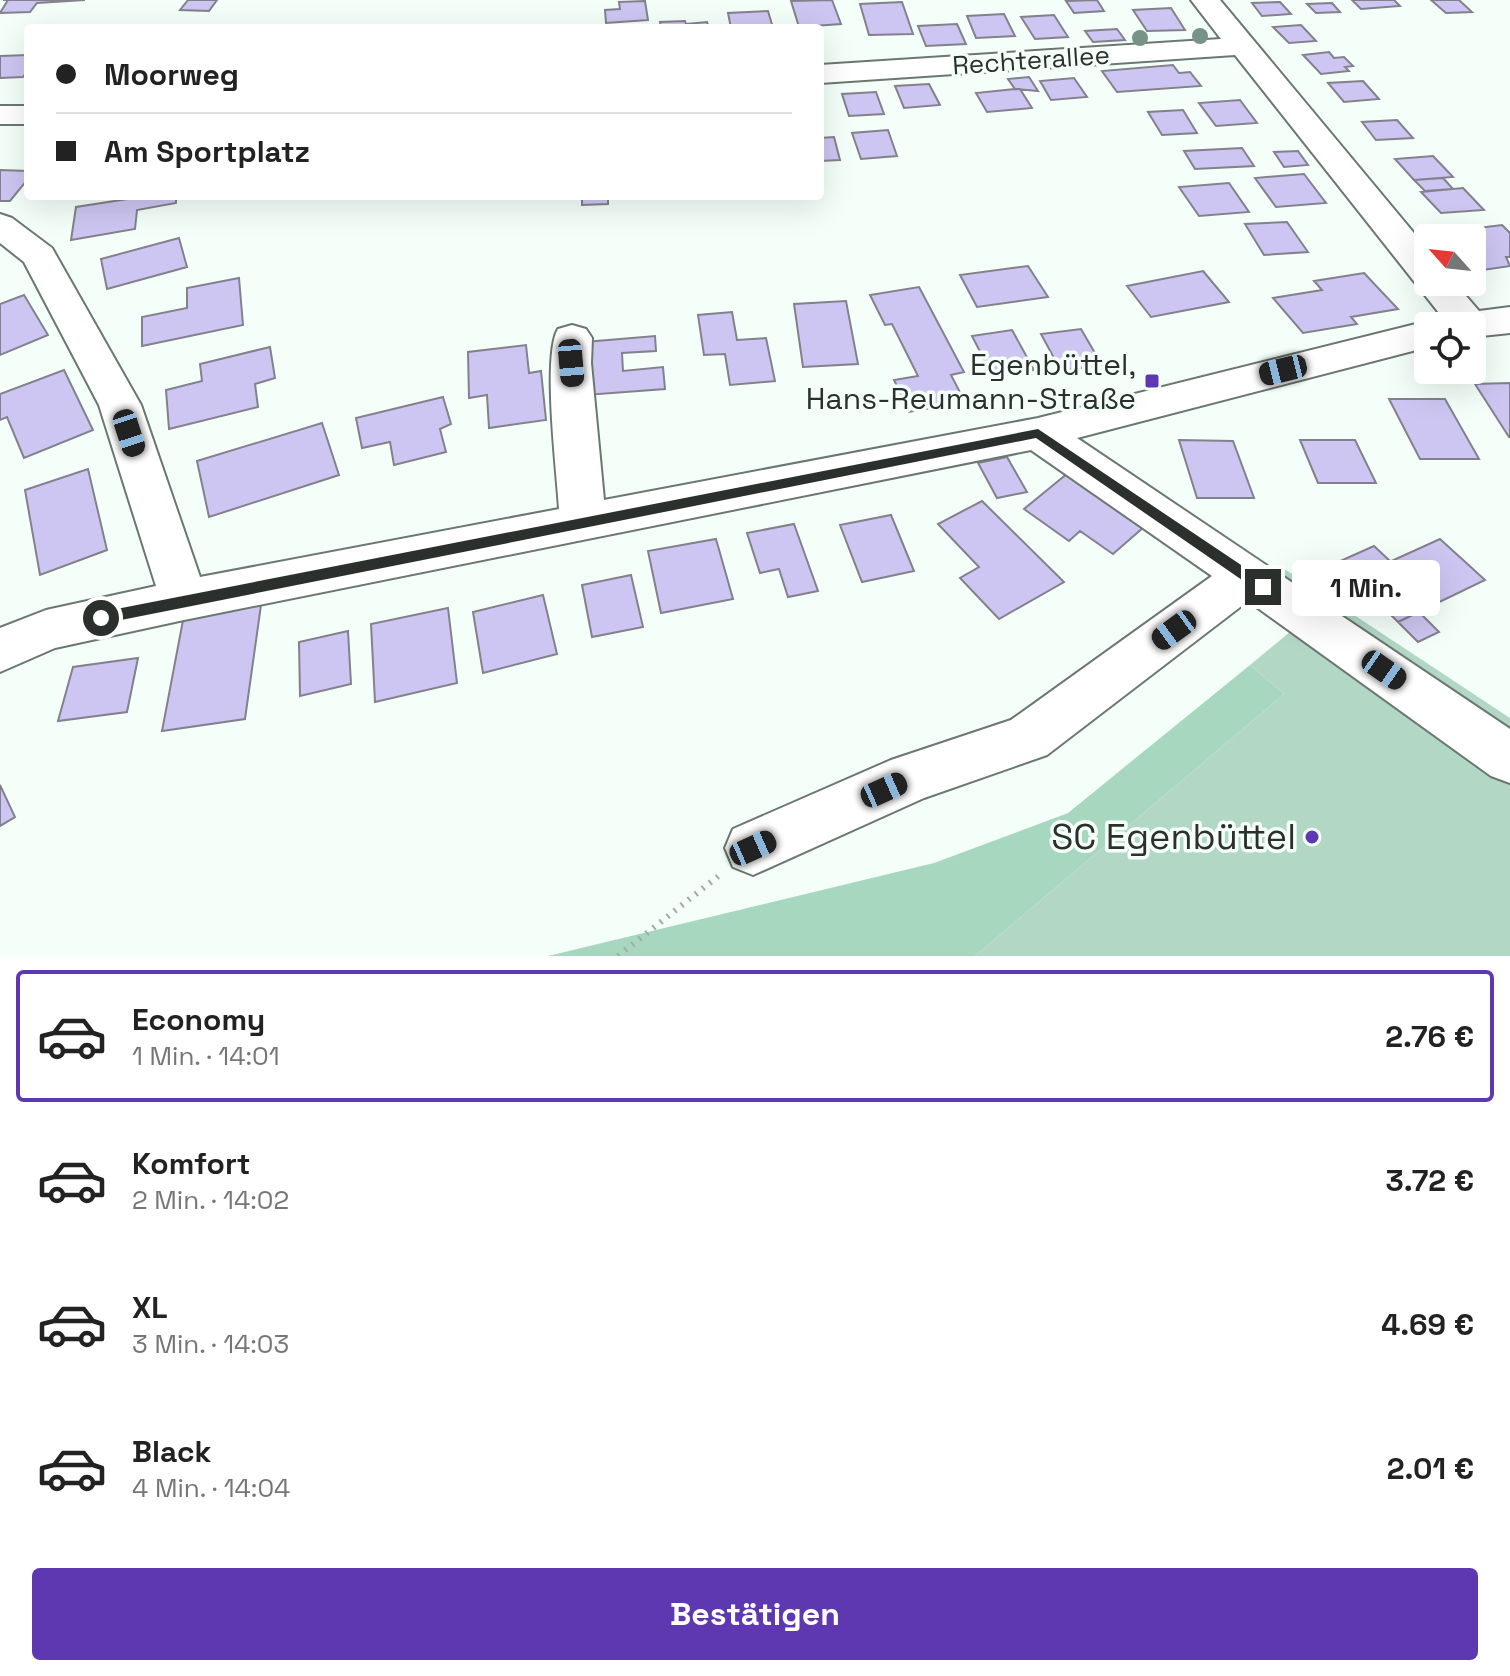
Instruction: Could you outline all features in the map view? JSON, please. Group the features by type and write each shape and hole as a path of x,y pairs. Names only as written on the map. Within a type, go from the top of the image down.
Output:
{"street":[{"path":"1205,0 1414,257"},
{"name":"Rechterallee","path":"824,74 1242,46"},
{"path":"0,115 24,115"},
{"path":"0,225 39,256 120,405 184,600"},
{"path":"1486,323 1510,320"},
{"path":"0,651 46,630 184,600 1038,433 1414,337"},
{"path":"572,338 571,363 583,522"},
{"path":"1038,433 1510,759"},
{"path":"753,848 910,778 1028,738 1255,581"}],"path":[{"path":"618,956 753,848"}],"green space":[{"name":"SC Egenbüttel","path":"1283,568 1510,718 1510,956 975,956 1284,694 1250,665 1308,617 1263,587"},
{"path":"1250,665 1284,694 975,956 548,956 934,863 1068,813"}],"building":[{"path":"8,0 85,0 37,3 30,12 0,13"},
{"path":"188,0 217,0 209,11 180,10"},
{"path":"832,0 841,24 798,24 791,1"},
{"path":"1097,0 1104,11 1074,13 1066,1"},
{"path":"1352,0 1394,0 1400,6 1361,9"},
{"path":"1431,0 1459,0 1472,12 1446,13"},
{"path":"645,1 648,20 606,23 605,10 620,9 619,2"},
{"path":"902,2 913,34 869,35 860,4"},
{"path":"1280,2 1291,14 1262,16 1252,3"},
{"path":"1332,3 1340,12 1316,13 1307,4"},
{"path":"1171,8 1185,30 1147,31 1133,10"},
{"path":"768,11 772,24 730,24 728,13"},
{"path":"1004,14 1015,36 976,38 967,16"},
{"path":"1054,15 1068,37 1035,39 1021,17"},
{"path":"685,21 686,24 660,24"},
{"path":"957,24 966,44 926,46 918,26"},
{"path":"1301,25 1316,41 1289,43 1273,27"},
{"path":"1117,29 1125,40 1093,42 1085,31"},
{"path":"1329,52 1334,58 1344,57 1353,66 1345,67 1349,71 1321,74 1303,55"},
{"path":"24,55 23,77 0,78 0,56"},
{"path":"1173,65 1179,73 1190,72 1201,86 1117,92 1102,71"},
{"path":"1029,77 1038,91 1015,89 1008,79"},
{"path":"1074,78 1087,97 1051,100 1040,81"},
{"path":"1363,81 1379,99 1344,102 1328,83"},
{"path":"929,84 940,105 904,108 895,86"},
{"path":"1020,89 1032,108 987,112 976,93"},
{"path":"876,92 884,114 849,116 842,94"},
{"path":"1240,100 1257,123 1216,126 1199,103"},
{"path":"1183,110 1197,133 1162,135 1148,112"},
{"path":"1397,120 1413,138 1376,140 1362,122"},
{"path":"888,130 897,156 861,159 852,133"},
{"path":"834,137 840,160 824,161 824,138"},
{"path":"1242,148 1254,166 1195,169 1184,151"},
{"path":"1298,151 1308,165 1284,167 1274,152"},
{"path":"1433,156 1453,177 1414,180 1395,159"},
{"path":"0,170 24,171 24,184 10,201 0,201"},
{"path":"1304,174 1326,203 1276,207 1255,178"},
{"path":"1443,178 1453,189 1425,191 1414,180"},
{"path":"1229,183 1249,212 1199,216 1179,187"},
{"path":"1463,188 1484,210 1441,213 1421,192"},
{"path":"121,200 176,200 176,203 137,210 135,229 71,240 76,207"},
{"path":"582,200 608,200 608,204 582,205"},
{"path":"1287,222 1308,252 1264,255 1245,224"},
{"path":"1502,225 1510,233 1510,257 1506,257 1510,266 1486,270 1486,227"},
{"path":"179,238 187,267 107,289 101,259"},
{"path":"1028,266 1048,297 977,307 960,275"},
{"path":"1203,271 1229,302 1151,317 1127,286"},
{"path":"1364,273 1398,309 1351,317 1357,324 1303,333 1273,298 1322,290 1314,281"},
{"path":"239,278 243,325 142,346 142,317 187,308 187,288"},
{"path":"919,287 964,372 951,375 965,402 909,412 894,380 918,376 892,324 885,325 870,295"},
{"path":"24,295 48,335 0,355 0,304"},
{"path":"846,301 858,364 803,367 794,304"},
{"path":"732,312 737,340 766,338 775,381 730,385 725,354 704,355 698,315"},
{"path":"1081,329 1102,365 1061,371 1041,334"},
{"path":"1012,330 1034,370 993,377 972,336"},
{"path":"655,336 656,351 622,353 623,371 663,367 665,389 586,395 585,342"},
{"path":"526,345 529,373 541,371 546,420 489,428 487,395 469,398 468,352"},
{"path":"270,347 275,378 255,384 258,407 169,429 166,390 202,381 200,364"},
{"path":"64,370 93,430 24,458 7,417 0,420 0,394"},
{"path":"1510,383 1510,437 1475,384"},
{"path":"443,397 451,424 440,429 446,452 394,465 390,442 362,448 356,418"},
{"path":"1389,399 1445,399 1479,459 1420,459"},
{"path":"322,423 339,475 209,517 197,461"},
{"path":"1179,440 1233,441 1254,498 1197,498"},
{"path":"1300,440 1355,440 1376,483 1318,483"},
{"path":"1007,457 1027,492 997,498 978,463"},
{"path":"88,469 107,550 40,575 25,490"},
{"path":"1068,473 1145,526 1113,554 1080,531 1069,541 1024,509"},
{"path":"982,501 1064,582 999,619 960,578 979,567 938,524"},
{"path":"891,515 914,571 862,582 840,525"},
{"path":"794,524 818,591 788,597 779,569 760,573 747,533"},
{"path":"716,539 733,599 661,613 648,551"},
{"path":"1440,539 1485,580 1398,622 1354,578"},
{"path":"1374,546 1391,562 1354,578 1338,562"},
{"path":"631,575 643,627 592,637 582,585"},
{"path":"543,595 557,654 483,673 473,612"},
{"path":"261,605 245,719 162,731 184,615"},
{"path":"448,608 457,683 375,702 371,624"},
{"path":"1419,612 1439,632 1418,642 1398,622"},
{"path":"348,631 351,684 300,696 299,642"},
{"path":"138,658 127,712 58,721 73,667"},
{"path":"0,785 15,817 0,826"}],"place":[{"name":"Egenbüttel, Hans-Reumann-Straße","path":"1152,381"},
{"name":"SC Egenbüttel","path":"1312,837"}],"route":[{"path":"101,618 1038,433 1263,587"}]}
